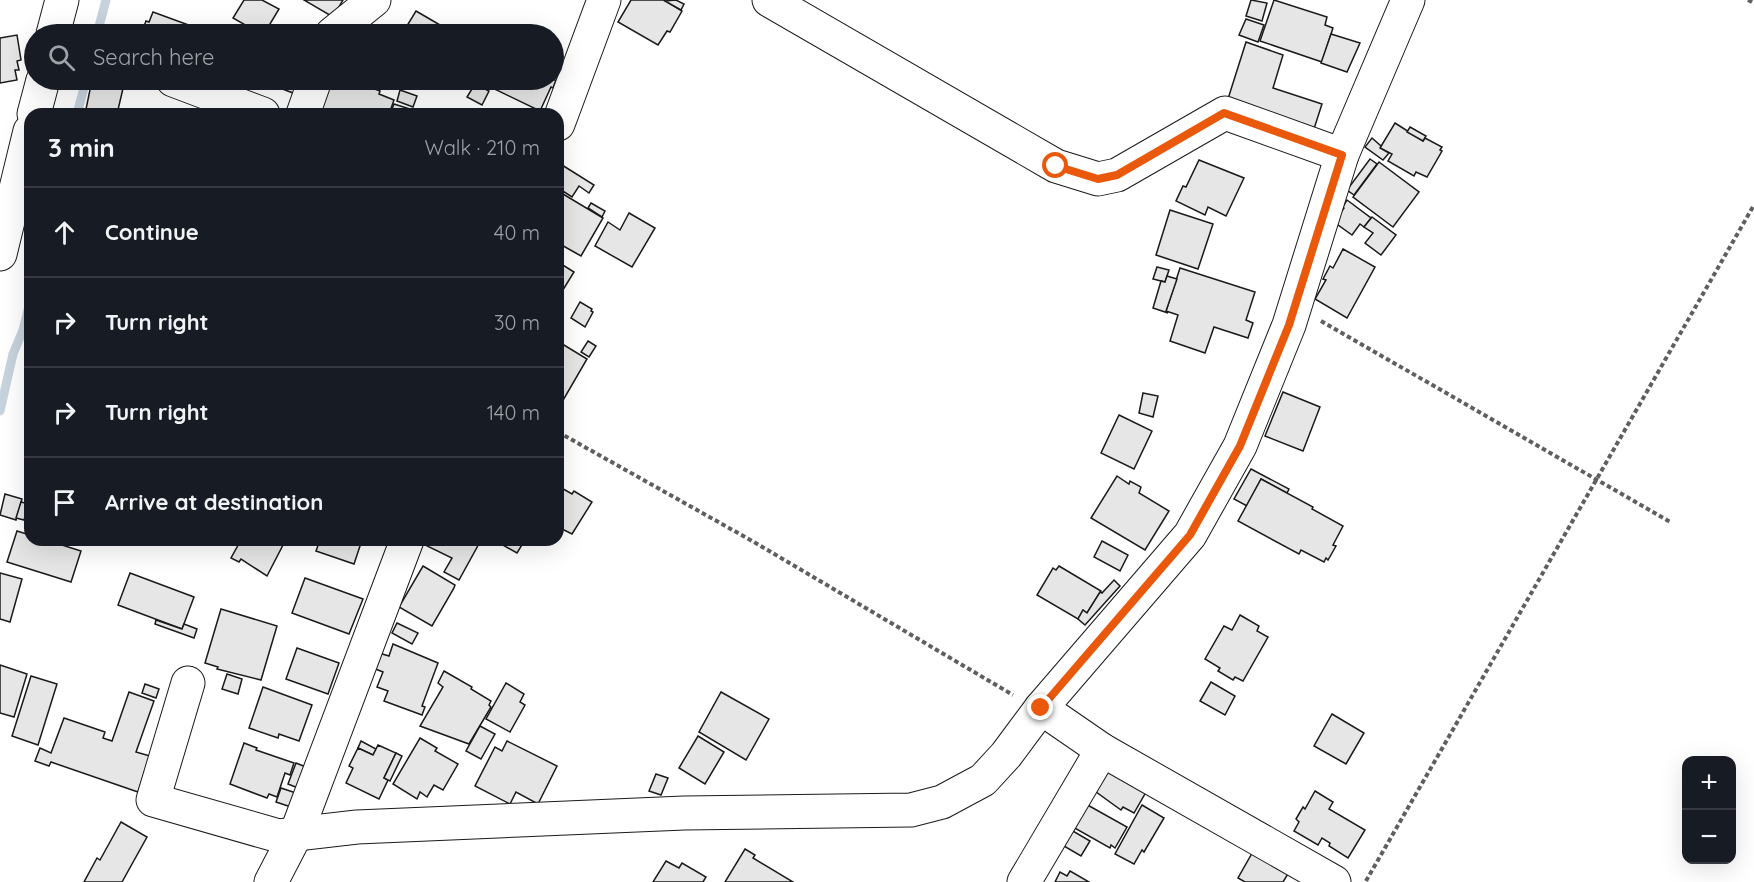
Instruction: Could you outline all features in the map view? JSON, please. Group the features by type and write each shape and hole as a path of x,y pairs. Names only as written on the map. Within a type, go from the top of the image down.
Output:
{"street":[{"path":"56,24 62,0"},
{"path":"344,24 374,0"},
{"path":"564,108 604,0"},
{"path":"769,0 1056,166 1076,174 1098,179 1117,175 1224,113 1342,155"},
{"path":"188,683 153,800 279,836 357,827 661,814 911,810 942,802 983,780 1006,755 1041,708 1190,535 1240,446 1295,306 1342,155 1408,0"},
{"path":"35,108 40,90"},
{"path":"199,90 247,108"},
{"path":"305,108 311,90"},
{"path":"1,249 24,155"},
{"path":"271,882 296,834 405,546"},
{"path":"1041,708 1102,750 1334,882"},
{"path":"1024,882 1102,750"}],"path":[{"path":"1748,0 1754,3"},
{"path":"1366,882 1754,205"},
{"path":"1295,306 1672,523"},
{"path":"564,435 754,542 1015,696 1041,708"}],"building":[{"path":"244,0 262,0 279,9 270,24 244,24 233,18"},
{"path":"304,0 343,0 333,17"},
{"path":"631,0 664,0 682,11 670,32 667,31 658,45 618,22"},
{"path":"676,0 684,4 681,10 665,1"},
{"path":"1251,0 1267,3 1262,21 1246,16"},
{"path":"1274,0 1327,17 1325,25 1333,28 1322,62 1260,41"},
{"path":"416,11 438,24 408,24"},
{"path":"153,12 186,24 145,24 146,21 149,22"},
{"path":"1246,19 1264,25 1258,42 1239,35"},
{"path":"1331,34 1360,43 1347,72 1321,63"},
{"path":"17,35 21,60 17,61 19,70 15,70 17,80 0,83 0,38"},
{"path":"1246,42 1283,55 1273,88 1322,104 1312,135 1227,102"},
{"path":"90,90 123,90 118,108 86,108"},
{"path":"325,90 377,90 380,91 379,94 394,100 391,108 318,108"},
{"path":"400,90 417,96 413,107 397,101"},
{"path":"471,90 489,91 482,105 467,97"},
{"path":"497,90 550,90 541,108 534,108"},
{"path":"394,104 407,108 392,108"},
{"path":"1395,123 1423,141 1425,138 1442,147 1427,177 1416,172 1414,176 1388,161 1392,154 1380,148"},
{"path":"1410,127 1426,136 1423,141 1407,132"},
{"path":"1372,138 1381,146 1380,148 1389,153 1383,160 1365,147"},
{"path":"1370,159 1377,164 1354,195 1347,190"},
{"path":"1199,160 1244,178 1226,216 1208,207 1205,215 1176,201 1183,186 1186,187"},
{"path":"1379,162 1419,192 1393,227 1353,197"},
{"path":"564,166 594,185 589,193 579,186 572,197 564,192"},
{"path":"564,195 603,218 581,256 564,246"},
{"path":"1347,200 1371,218 1364,227 1360,224 1352,235 1334,222"},
{"path":"591,203 605,211 602,217 588,208"},
{"path":"1170,210 1213,224 1198,269 1156,255"},
{"path":"629,213 655,228 632,267 595,246 608,222 620,230"},
{"path":"1372,217 1396,235 1381,255 1365,243 1373,233 1364,227"},
{"path":"1343,249 1375,267 1347,318 1315,299 1326,280 1323,279 1330,266 1333,268"},
{"path":"564,266 574,272 564,288"},
{"path":"1157,267 1169,270 1165,282 1153,279"},
{"path":"1180,268 1255,292 1246,320 1253,323 1248,338 1214,327 1205,353 1170,341 1178,315 1166,311"},
{"path":"1167,276 1177,279 1166,311 1168,313 1153,308 1161,281 1165,282"},
{"path":"580,302 593,312 585,327 571,318"},
{"path":"588,341 596,346 589,357 581,352"},
{"path":"564,345 587,359 564,399"},
{"path":"1283,392 1320,407 1303,451 1265,436"},
{"path":"1143,393 1158,396 1153,417 1139,413"},
{"path":"1119,415 1152,431 1134,469 1101,453"},
{"path":"1251,469 1289,489 1287,493 1261,479 1247,506 1234,499"},
{"path":"1117,476 1129,484 1130,481 1141,487 1139,493 1169,511 1145,550 1091,518"},
{"path":"1261,479 1343,526 1328,560 1326,558 1324,562 1301,550 1299,554 1238,521"},
{"path":"564,489 572,494 574,491 592,502 572,534 564,530"},
{"path":"5,494 22,499 16,520 0,515"},
{"path":"21,502 24,503 24,520 16,518"},
{"path":"17,531 24,533 24,546 65,546 81,551 71,582 7,562"},
{"path":"1102,541 1128,555 1120,571 1094,557"},
{"path":"238,546 282,546 267,576 241,559 239,562 231,558"},
{"path":"318,546 360,546 354,564 316,551"},
{"path":"427,546 478,546 459,580 444,572 452,558"},
{"path":"505,546 521,546 517,553"},
{"path":"423,566 455,585 432,626 399,607"},
{"path":"1059,566 1101,591 1087,613 1083,610 1078,619 1037,595 1053,568 1056,570"},
{"path":"0,573 22,579 10,622 0,619"},
{"path":"130,573 194,597 182,629 118,605"},
{"path":"305,578 363,599 349,634 292,613"},
{"path":"1114,580 1120,586 1085,625 1078,619 1083,610 1087,613 1100,592 1102,593"},
{"path":"221,609 277,626 261,680 217,669 218,667 205,663"},
{"path":"1240,615 1259,626 1257,631 1268,637 1243,681 1235,677 1233,680 1218,671 1220,668 1205,659 1224,626 1232,630"},
{"path":"156,620 182,629 184,624 197,629 194,638 155,624"},
{"path":"397,623 418,633 412,644 392,633"},
{"path":"393,644 438,663 422,706 425,707 422,715 384,701 388,691 377,687 383,672 373,668 379,653 389,656"},
{"path":"297,648 339,663 328,694 286,679"},
{"path":"0,665 27,674 14,717 0,713"},
{"path":"444,671 491,701 489,705 491,707 469,744 420,726 443,687 438,683"},
{"path":"227,674 242,679 238,694 222,689"},
{"path":"31,676 57,684 38,745 12,736"},
{"path":"1211,682 1235,696 1225,715 1200,701"},
{"path":"506,683 524,694 520,702 525,705 510,732 486,719"},
{"path":"145,684 159,689 156,698 142,693"},
{"path":"263,687 312,705 299,741 279,734 278,738 249,728"},
{"path":"129,692 154,701 136,752 150,756 138,792 51,762 49,766 35,761 40,748 51,753 64,718 105,732 103,738 112,741"},
{"path":"721,692 769,719 746,760 699,732"},
{"path":"1332,714 1364,733 1346,764 1314,746"},
{"path":"480,726 495,734 481,759 466,751"},
{"path":"698,736 724,752 705,784 679,768"},
{"path":"420,738 437,748 435,751 458,764 443,790 434,785 427,797 420,792 417,799 393,784"},
{"path":"361,741 376,749 373,755 358,748"},
{"path":"507,741 557,766 538,804 516,792 510,804 475,786 495,747 502,751"},
{"path":"244,743 257,748 256,750 294,763 290,775 285,773 277,797 269,794 267,798 230,784"},
{"path":"378,745 396,753 384,778 388,780 379,799 346,783 353,768 349,766 358,748 373,755"},
{"path":"396,753 402,756 390,781 384,778"},
{"path":"296,763 306,767 298,788 288,784"},
{"path":"1104,767 1146,792 1134,813 1123,807 1121,810 1092,789"},
{"path":"656,774 668,778 661,795 649,791"},
{"path":"281,788 296,793 291,807 276,802"},
{"path":"1315,791 1333,802 1329,809 1365,830 1348,858 1329,846 1330,843 1322,838 1318,845 1294,831 1299,822 1296,819 1303,807 1305,809"},
{"path":"1084,803 1127,827 1115,848 1111,845 1110,848 1071,826"},
{"path":"1142,805 1164,818 1144,852 1142,850 1134,864 1115,854"},
{"path":"121,822 147,837 122,882 84,882 97,858 100,860"},
{"path":"1066,827 1090,841 1081,856 1057,842"},
{"path":"1255,848 1291,869 1283,882 1245,882 1238,878"},
{"path":"745,849 755,855 753,858 793,882 725,882"},
{"path":"666,861 679,868 682,863 706,877 703,882 653,882"},
{"path":"1070,871 1089,882 1055,882 1060,872 1067,876"}],"waterway":[{"path":"100,24 106,0"},
{"path":"79,108 83,90"},
{"path":"0,411 13,354 24,326"}],"route":[{"path":"1041,708 1190,535 1240,446 1289,325 1342,155 1224,113 1117,175 1098,179 1056,166"}]}
